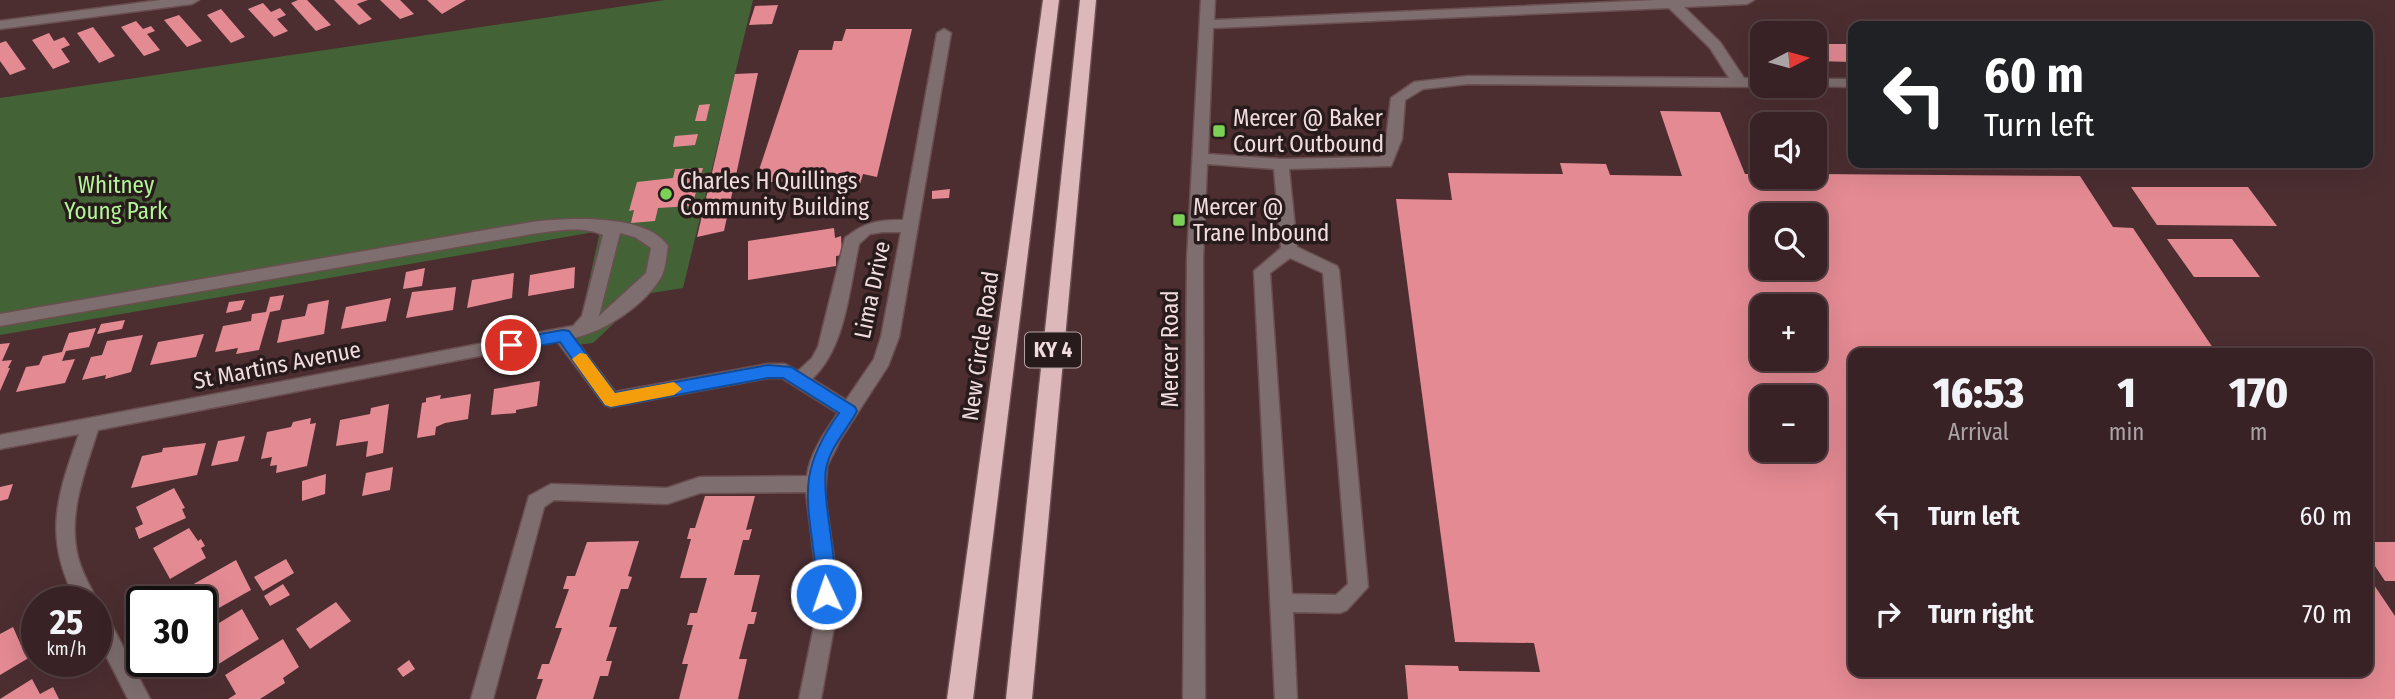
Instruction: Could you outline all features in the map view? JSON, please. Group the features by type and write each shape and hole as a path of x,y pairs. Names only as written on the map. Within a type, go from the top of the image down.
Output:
{"highway":[{"name":"New Circle Road","path":"960,699 1051,0"},
{"name":"KY 4","path":"1019,699 1088,0"}],"street":[{"path":"0,25 192,0"},
{"name":"Mercer Road","path":"1194,699 1195,259 1208,0"},
{"path":"1207,24 1548,4 1747,0"},
{"path":"1669,1 1714,45 1739,82"},
{"name":"Lima Drive","path":"810,699 826,616 826,573 815,496 818,466 832,436 881,361 890,337 944,33"},
{"path":"1200,158 1281,164 1386,162 1394,139 1398,98 1419,85 1468,80 1750,82"},
{"path":"1827,83 1848,83"},
{"path":"1281,164 1289,250"},
{"path":"0,320 532,228 568,224 601,226 612,233 590,319 571,333 611,400 768,371 785,371 849,411"},
{"name":"St Martins Avenue","path":"0,442 571,333 605,321 654,275 660,246 646,233 601,226"},
{"path":"801,379 818,363 827,347 851,242 865,230 883,226 910,226"},
{"path":"1282,603 1340,604 1359,587 1331,270 1289,250"},
{"path":"1286,699 1262,271 1289,250"},
{"path":"79,586 65,546 65,511 91,425"},
{"path":"482,699 536,502 542,496 551,492 667,496 700,485 817,484"},
{"path":"112,646 139,699"}],"green space":[{"name":"Whitney Young Park","path":"665,0 753,0 683,288 645,294 593,343 575,345 600,231 0,335 0,98"}],"building":[{"path":"307,0 331,25 316,31 291,3"},
{"path":"334,0 368,0 357,4 372,19 359,25"},
{"path":"380,0 400,0 414,14 400,19"},
{"path":"427,0 466,0 442,14"},
{"path":"263,3 271,12 280,8 286,15 277,19 288,31 274,37 248,9"},
{"path":"778,5 772,24 749,25 755,6"},
{"path":"221,9 245,37 231,43 207,15"},
{"path":"179,15 202,41 187,47 164,20"},
{"path":"136,21 143,29 151,26 155,31 147,34 160,50 144,56 121,27"},
{"path":"93,27 115,56 99,63 77,33"},
{"path":"846,29 912,29 877,177 863,174 860,184 812,183 810,188 798,187 799,182 755,182 799,50 832,50 834,41 842,41"},
{"path":"49,33 54,41 64,37 70,45 61,49 70,62 53,69 32,40"},
{"path":"6,41 26,69 10,75 0,61 0,43"},
{"path":"1827,44 1848,44 1848,62 1827,61"},
{"path":"758,73 724,231 697,237 735,74"},
{"path":"710,104 706,121 695,121 699,105"},
{"path":"1660,111 1720,112 1745,174 1750,174 1750,189 1827,189 1827,174 2080,176 2113,227 2133,228 2213,348 1848,348 1848,677 2373,677 2373,583 2395,616 2395,699 1408,699 1405,665 1458,666 1459,671 1540,672 1534,643 1455,642 1396,199 1452,200 1448,173 1563,174 1560,163 1606,164 1610,175 1682,176"},
{"path":"698,134 695,145 673,147 675,136"},
{"path":"703,168 692,206 658,208 655,221 631,223 634,210 629,211 637,182 673,178 675,169"},
{"path":"2131,187 2248,187 2277,226 2157,225"},
{"path":"950,189 949,198 932,199 932,191"},
{"path":"834,228 835,238 841,236 842,255 836,256 836,266 748,280 748,241"},
{"path":"2167,239 2232,239 2260,277 2194,277"},
{"path":"575,267 574,288 528,296 530,275"},
{"path":"425,268 422,286 403,289 406,272"},
{"path":"514,273 512,298 467,308 472,280"},
{"path":"456,287 453,310 406,318 412,292"},
{"path":"284,295 280,310 270,312 259,350 236,354 238,348 215,352 223,326 251,321 252,314 266,312 270,297"},
{"path":"391,298 386,321 341,329 346,307"},
{"path":"245,300 241,310 226,313 229,302"},
{"path":"329,300 324,334 277,343 282,320 305,316 308,304"},
{"path":"125,320 122,329 97,334 101,324"},
{"path":"96,328 89,347 66,351 62,361 75,359 65,383 16,392 26,367 39,365 43,356 62,352 69,333"},
{"path":"204,334 196,357 150,365 158,342"},
{"path":"143,335 131,372 105,379 106,375 82,380 91,357 102,355 107,341"},
{"path":"10,343 2,361 12,360 0,391 0,344"},
{"path":"540,381 537,406 516,410 516,413 491,415 494,389"},
{"path":"471,394 468,419 445,423 436,427 435,435 417,438 422,403 426,402 426,398 441,395 440,399"},
{"path":"389,404 383,453 366,457 368,441 336,446 340,420 370,414 371,408"},
{"path":"311,418 310,424 316,423 307,466 276,473 277,465 270,466 272,457 261,459 267,432 291,427 293,422"},
{"path":"245,436 238,461 211,466 218,441"},
{"path":"206,443 197,475 131,488 142,456 162,452 163,448"},
{"path":"393,467 390,490 362,496 366,473"},
{"path":"326,474 325,494 302,501 302,481"},
{"path":"13,484 8,499 0,501 0,487"},
{"path":"174,488 185,508 182,509 186,518 139,539 135,528 143,524 136,507"},
{"path":"705,496 755,496 746,530 752,529 749,540 743,540 734,575 760,575 751,612 757,612 754,624 748,624 739,659 747,659 738,699 679,699 688,664 682,664 693,625 687,625 690,613 697,613 707,578 680,578 691,539 687,539 690,528 695,528"},
{"path":"189,528 205,546 201,548 206,558 170,579 153,548"},
{"path":"639,541 628,576 632,577 628,589 621,589 609,627 617,627 606,661 612,661 608,676 600,676 593,699 536,699 543,679 537,679 542,664 549,664 562,628 555,628 569,589 563,589 567,576 575,576 587,542"},
{"path":"2373,542 2395,542 2395,581 2385,581 2373,563"},
{"path":"286,559 294,573 263,591 254,577"},
{"path":"236,560 251,590 217,609 217,586 190,586"},
{"path":"283,584 290,595 270,606 264,596"},
{"path":"336,602 351,621 310,649 296,629"},
{"path":"242,609 259,639 217,665 217,624"},
{"path":"13,627 21,645 21,663 0,675 0,634"},
{"path":"283,639 299,667 283,678 285,683 260,699 228,699 236,694 225,675"},
{"path":"409,660 415,669 403,677 397,669"},
{"path":"32,679 40,694 53,687 59,699 0,699"}],"slow traffic":[{"path":"580,359 611,400 674,389"}],"place":[{"name":"Mercer @ Baker Court Outbound","path":"1219,131"},
{"name":"Charles H Quillings Community Building","path":"666,194"},
{"name":"Mercer @ Trane Inbound","path":"1179,220"}],"route":[{"path":"511,345 563,335 611,400 768,371 785,371 849,411 832,436 818,466 815,496 826,573 826,594"}]}
